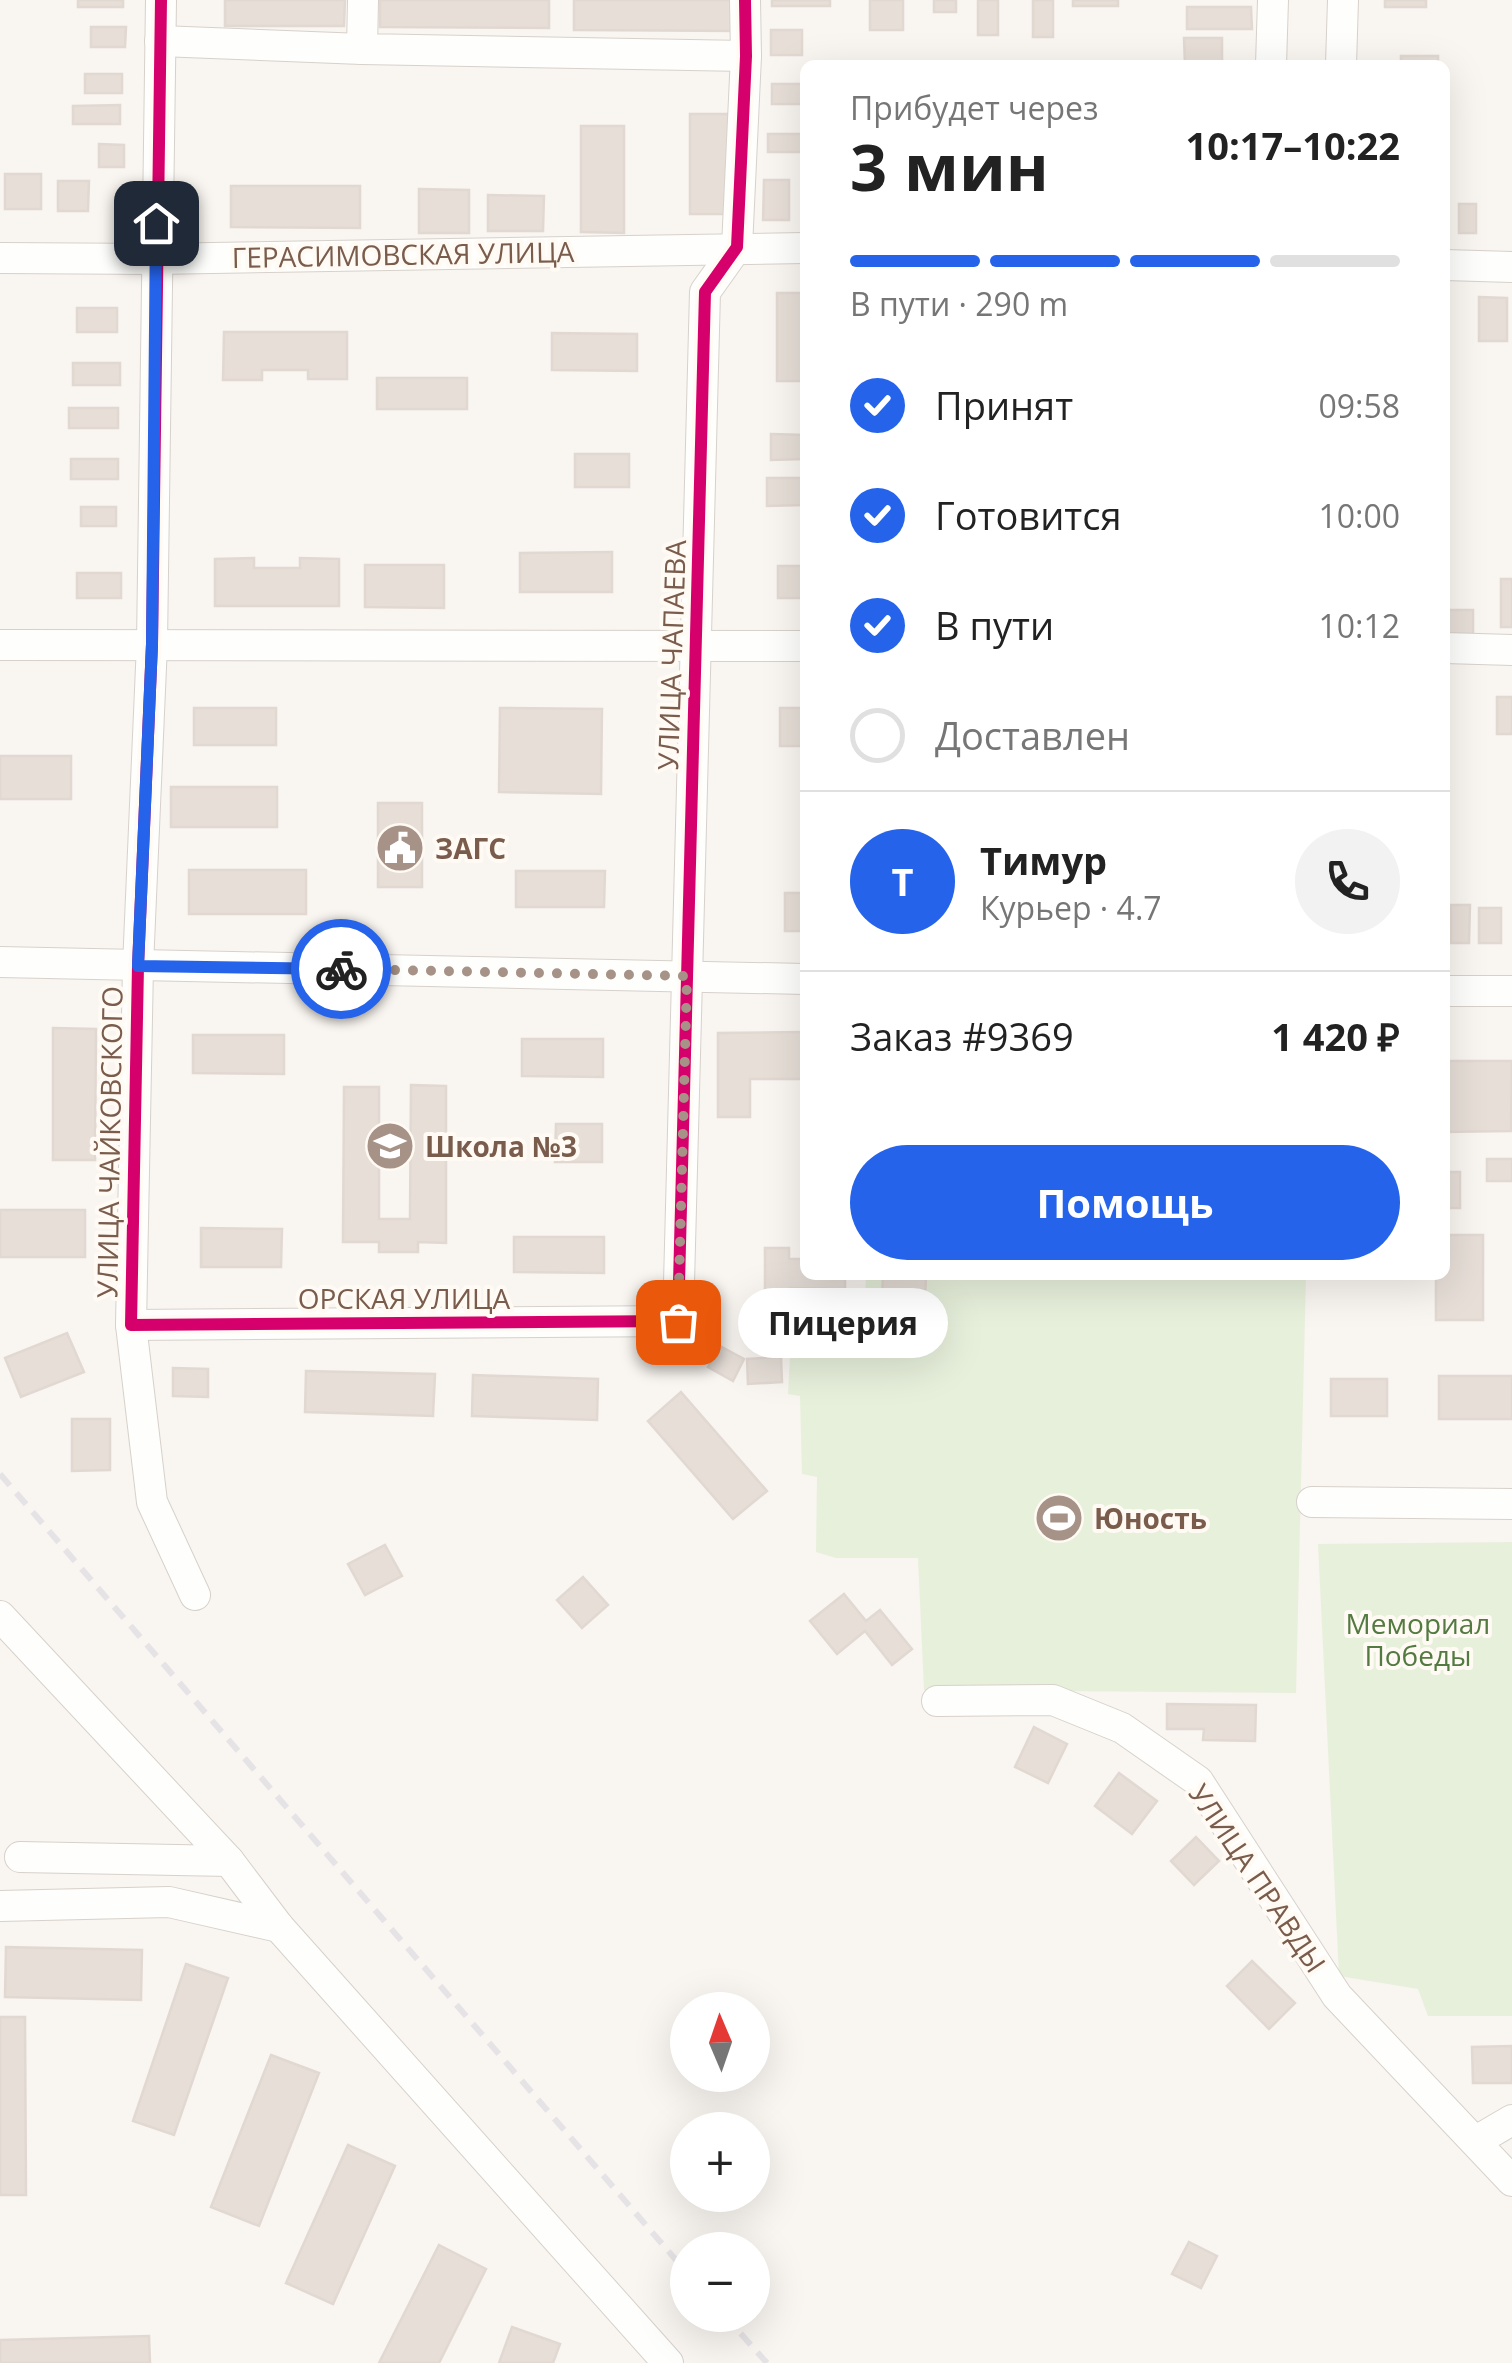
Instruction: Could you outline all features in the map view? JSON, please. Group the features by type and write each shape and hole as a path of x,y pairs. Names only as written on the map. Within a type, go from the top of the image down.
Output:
{"street":[{"name":"УЛИЦА ЧАЙКОВСКОГО","path":"161,0 154,259 152,644 138,966 131,1325 152,1502 194,1595"},
{"path":"362,49 363,0"},
{"path":"737,246 745,0"},
{"path":"1272,60 1273,0"},
{"path":"1341,60 1343,0"},
{"path":"160,42 746,56"},
{"name":"УЛИЦА ЧАПАЕВА","path":"678,1322 704,292 737,246"},
{"name":"ГЕРАСИМОВСКАЯ УЛИЦА","path":"0,258 800,248"},
{"path":"1450,265 1512,267"},
{"path":"0,645 800,646"},
{"path":"1450,648 1512,650"},
{"path":"0,962 800,978"},
{"path":"1450,992 1512,990"},
{"name":"ОРСКАЯ УЛИЦА","path":"131,1325 678,1322"},
{"path":"1312,1502 1512,1504"},
{"path":"0,1616 229,1861 279,1927 668,2363"},
{"name":"УЛИЦА ПРАВДЫ","path":"937,1701 1054,1700 1122,1728 1198,1781 1338,1996 1512,2182"},
{"path":"20,1857 229,1861"},
{"path":"0,1906 169,1902 279,1927"},
{"path":"1476,2140 1512,2120"}],"green space":[{"name":"Юность","path":"866,1280 1306,1280 1296,1693 924,1690 918,1558 836,1558 816,1552 817,1477 802,1474 800,1396 788,1394 793,1299 865,1300"},
{"name":"Мемориал Победы","path":"1512,1542 1512,2016 1428,2016 1418,1989 1339,1976 1318,1544"}],"building":[{"path":"78,0 123,0 123,7 78,7"},
{"path":"225,0 345,0 344,26 225,26"},
{"path":"380,0 549,0 549,28 380,27"},
{"path":"574,0 738,0 738,31 574,30"},
{"path":"772,0 830,0 830,6 772,6"},
{"path":"870,0 903,0 903,30 870,30"},
{"path":"934,0 956,0 956,12 934,12"},
{"path":"978,0 998,0 998,35 978,35"},
{"path":"1033,0 1053,0 1053,37 1033,37"},
{"path":"1073,0 1118,0 1118,6 1073,6"},
{"path":"1385,0 1426,0 1426,7 1385,7"},
{"path":"1187,7 1251,7 1252,29 1187,29"},
{"path":"91,27 126,27 125,47 91,47"},
{"path":"771,30 802,30 802,55 771,55"},
{"path":"1184,38 1222,38 1222,60 1185,60"},
{"path":"1401,56 1438,56 1438,60 1401,60"},
{"path":"85,74 122,74 122,93 85,93"},
{"path":"772,84 800,84 800,104 772,104"},
{"path":"120,105 120,124 73,124 73,106"},
{"path":"690,114 730,114 730,214 690,214"},
{"path":"581,126 624,126 624,233 581,232"},
{"path":"768,134 800,134 800,152 768,152"},
{"path":"99,144 124,145 124,167 99,167"},
{"path":"5,174 41,174 41,209 5,209"},
{"path":"764,180 789,180 789,220 763,220"},
{"path":"58,181 89,181 88,211 58,211"},
{"path":"231,186 360,186 360,228 231,227"},
{"path":"419,189 469,190 469,233 419,233"},
{"path":"488,195 544,196 543,231 488,231"},
{"path":"1459,204 1476,204 1476,233 1459,233"},
{"path":"777,293 800,293 800,381 777,381"},
{"path":"1479,297 1507,298 1507,341 1479,341"},
{"path":"77,308 117,308 117,332 77,332"},
{"path":"224,332 347,332 347,379 308,379 308,370 262,370 262,380 223,380"},
{"path":"552,333 637,334 637,371 552,370"},
{"path":"73,363 120,363 120,385 73,385"},
{"path":"377,378 467,378 467,409 377,409"},
{"path":"69,408 118,408 118,428 69,428"},
{"path":"771,434 800,435 800,459 771,460"},
{"path":"575,454 629,454 629,487 575,487"},
{"path":"71,459 118,459 118,479 71,479"},
{"path":"767,478 800,478 800,505 767,506"},
{"path":"81,507 116,507 116,526 81,526"},
{"path":"612,552 612,592 520,592 520,553"},
{"path":"254,558 254,568 300,568 300,558 339,559 339,606 215,606 215,559"},
{"path":"365,565 444,565 444,608 365,607"},
{"path":"778,566 800,566 800,598 778,598"},
{"path":"77,573 121,573 121,598 77,598"},
{"path":"1501,579 1512,579 1512,627 1501,627"},
{"path":"1450,610 1473,610 1473,634 1450,634"},
{"path":"1497,697 1512,697 1512,734 1497,734"},
{"path":"194,708 276,708 276,745 194,745"},
{"path":"500,708 602,709 601,794 499,792"},
{"path":"780,708 800,708 800,746 780,746"},
{"path":"0,756 71,756 71,799 0,799"},
{"path":"171,787 277,787 277,827 171,827"},
{"path":"378,803 422,803 422,887 378,887"},
{"path":"189,870 306,870 306,914 189,914"},
{"path":"516,871 605,871 604,907 516,907"},
{"path":"785,893 800,893 800,931 785,931"},
{"path":"1451,905 1470,905 1469,943 1451,943"},
{"path":"1479,908 1501,908 1501,943 1479,943"},
{"path":"53,1028 96,1029 95,1160 53,1160"},
{"path":"800,1032 800,1079 750,1079 750,1117 718,1117 718,1033"},
{"path":"193,1035 284,1035 284,1074 193,1073"},
{"path":"522,1039 603,1039 603,1077 522,1076"},
{"path":"1450,1061 1512,1061 1511,1131 1450,1132"},
{"path":"411,1085 446,1086 446,1243 418,1242 418,1252 379,1252 379,1242 343,1242 344,1087 379,1087 379,1219 410,1219"},
{"path":"556,1124 602,1124 602,1162 555,1162"},
{"path":"1487,1159 1512,1159 1512,1181 1487,1181"},
{"path":"1450,1172 1460,1172 1460,1208 1450,1208"},
{"path":"0,1210 85,1210 85,1257 0,1257"},
{"path":"201,1228 282,1229 281,1267 201,1267"},
{"path":"1450,1235 1483,1235 1483,1320 1436,1320 1436,1280 1450,1280"},
{"path":"514,1237 604,1237 604,1273 514,1272"},
{"path":"765,1248 789,1248 789,1259 800,1259 800,1280 845,1280 845,1289 790,1288 789,1298 765,1298"},
{"path":"883,1280 926,1280 924,1324 881,1323"},
{"path":"67,1333 84,1372 21,1397 5,1358"},
{"path":"720,1346 744,1359 733,1381 708,1367"},
{"path":"781,1357 782,1382 748,1384 747,1359"},
{"path":"173,1368 208,1369 208,1397 173,1396"},
{"path":"306,1371 435,1374 433,1416 305,1412"},
{"path":"473,1375 598,1379 597,1420 472,1416"},
{"path":"1439,1376 1512,1376 1512,1419 1439,1419"},
{"path":"1331,1379 1387,1379 1387,1416 1331,1416"},
{"path":"681,1392 767,1491 733,1519 648,1421"},
{"path":"72,1419 110,1419 110,1470 72,1471"},
{"path":"385,1545 402,1576 365,1595 348,1564"},
{"path":"583,1577 608,1605 582,1628 557,1600"},
{"path":"844,1594 866,1621 880,1610 912,1649 892,1665 865,1631 837,1654 810,1621"},
{"path":"1167,1704 1256,1705 1255,1741 1203,1740 1204,1729 1167,1729"},
{"path":"1034,1727 1067,1744 1048,1783 1015,1767"},
{"path":"1119,1773 1157,1801 1132,1834 1095,1806"},
{"path":"1196,1837 1219,1861 1194,1885 1171,1861"},
{"path":"6,1947 142,1950 141,2000 5,1997"},
{"path":"1252,1961 1295,2003 1269,2029 1227,1986"},
{"path":"186,1964 228,1978 174,2135 133,2121"},
{"path":"0,2017 25,2017 26,2195 0,2195"},
{"path":"1512,2046 1512,2083 1473,2083 1472,2047"},
{"path":"271,2055 319,2073 259,2226 211,2207"},
{"path":"348,2145 395,2166 333,2304 286,2283"},
{"path":"1189,2242 1217,2256 1201,2288 1172,2274"},
{"path":"439,2245 486,2269 439,2363 379,2363"},
{"path":"512,2327 560,2344 553,2363 499,2363"},
{"path":"149,2336 150,2363 0,2363 0,2340"}],"railway":[{"path":"0,1474 670,2253"},
{"path":"739,2332 767,2363"}],"cycle path":[{"path":"161,0 152,644 138,966 131,1325 678,1321 705,292 737,247 745,0"}],"way so far":[{"path":"341,969 687,976 678,1322"}],"place":[{"name":"ЗАГС","path":"400,848"},
{"name":"Школа №3","path":"390,1146"},
{"name":"Пицерия","path":"678,1322"},
{"name":"Юность","path":"1059,1518"}],"route":[{"path":"156,223 152,644 138,966 341,969"}]}
